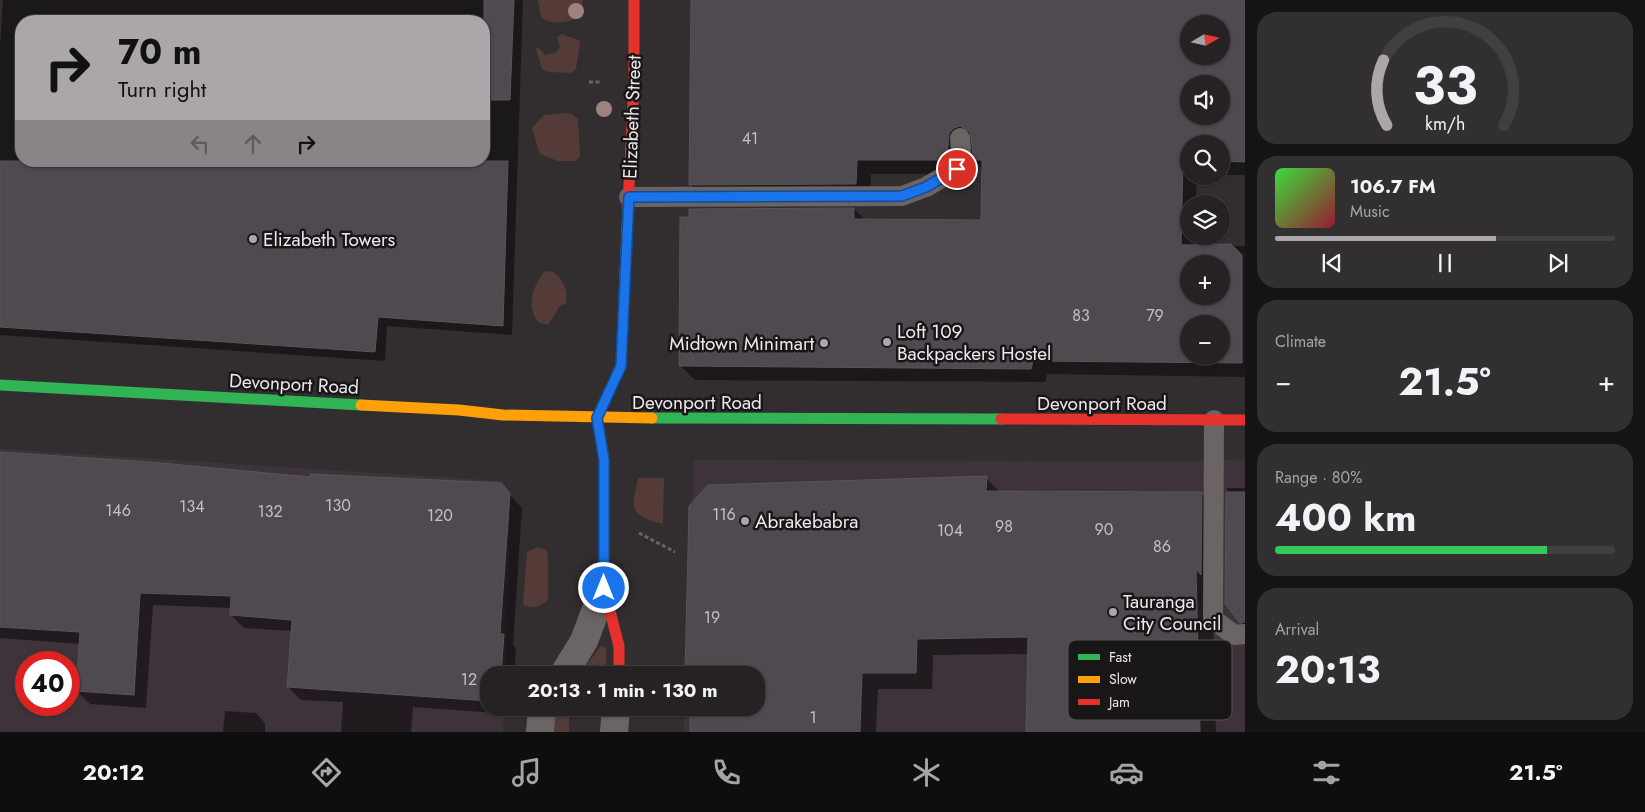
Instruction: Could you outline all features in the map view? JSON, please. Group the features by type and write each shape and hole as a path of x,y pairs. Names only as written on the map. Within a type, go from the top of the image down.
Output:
{"main road":[{"name":"Elizabeth Street","path":"597,418 621,366 634,83 634,0"},
{"name":"Devonport Road","path":"0,385 459,410 503,415 597,418 1245,420"},
{"path":"597,418 604,460 604,588 619,646 619,666"}],"street":[{"path":"569,666 584,642 604,588"},
{"path":"540,732 541,716"},
{"path":"614,732 615,716"}],"lane":[{"path":"629,197 902,196 926,187 957,169 961,153 960,138"},
{"path":"1214,420 1213,619 1234,635 1245,634"}],"path":[{"path":"632,529 675,552"}],"shaded area":[{"path":"538,0 583,0 580,18 555,23 550,22 541,17"},
{"path":"562,34 580,41 576,69 571,73 549,72 542,69 536,49 538,47 545,55 555,53 560,47 557,37"},
{"path":"566,113 578,119 580,156 576,161 558,161 540,154 532,128 544,115"},
{"path":"550,271 555,273 564,284 566,303 560,306 548,325 538,322 534,316 532,296 544,272"},
{"path":"0,449 502,481 511,493 505,666 480,666 480,716 504,716 503,732 0,732"},
{"path":"1245,459 1245,732 684,732 685,716 765,716 765,666 686,666 694,460 1204,461"},
{"path":"638,478 664,478 663,524 643,517 635,509 634,497"},
{"path":"538,547 546,550 548,555 548,600 539,606 530,607 523,605 527,552"},
{"path":"601,646 606,648 606,666 586,666"},
{"path":"555,716 569,716 569,732 554,732"}],"building":[{"path":"484,0 514,0 510,100 490,100 490,15 484,15"},
{"path":"691,0 1245,0 1245,162 1230,161 1230,135 1180,135 1180,185 1182,185 1182,195 1180,195 1180,245 1231,244 1242,255 1242,363 1230,363 1230,315 1180,315 1180,362 1033,361 1031,369 679,366 680,217 689,217 689,209 854,208 854,219 981,220 982,160 971,160 973,152 970,132 960,126 954,128 949,133 947,160 857,160 856,184 689,185"},
{"name":"Elizabeth Towers","path":"0,161 15,161 15,167 490,167 490,161 508,161 503,326 378,317 375,352 0,327"},
{"path":"0,452 150,462 310,477 310,474 501,483 510,494 500,634 504,634 502,666 480,666 480,700 287,687 292,620 230,615 231,596 140,593 134,695 80,691 80,632 0,627"},
{"path":"987,476 986,491 1202,492 1201,575 1196,569 1198,640 1068,640 1068,720 1200,720 1200,732 1026,732 1028,637 917,639 916,673 862,673 860,732 690,732 690,716 765,716 765,666 685,666 689,506 708,485"},
{"path":"1226,492 1245,492 1245,622 1240,623 1225,604"}],"traffic: fast":[{"path":"598,423 597,418 621,366 628,206"},
{"path":"0,385 361,405"},
{"path":"652,418 1001,419"}],"traffic: slow":[{"path":"361,405 459,410 503,415 652,418"}],"traffic: jam":[{"path":"628,206 634,83 634,0"},
{"path":"1001,419 1245,420"},
{"path":"598,423 604,460 604,588 619,646 619,666"}],"place":[{"name":"Elizabeth Towers","path":"253,239"},
{"name":"Loft 109 Backpackers Hostel","path":"887,342"},
{"name":"Midtown Minimart","path":"824,343"},
{"name":"Abrakebabra","path":"745,521"},
{"name":"Tauranga City Council","path":"1113,612"}],"route":[{"path":"604,588 604,460 597,418 621,366 629,197 902,196 926,187 957,169"}]}
